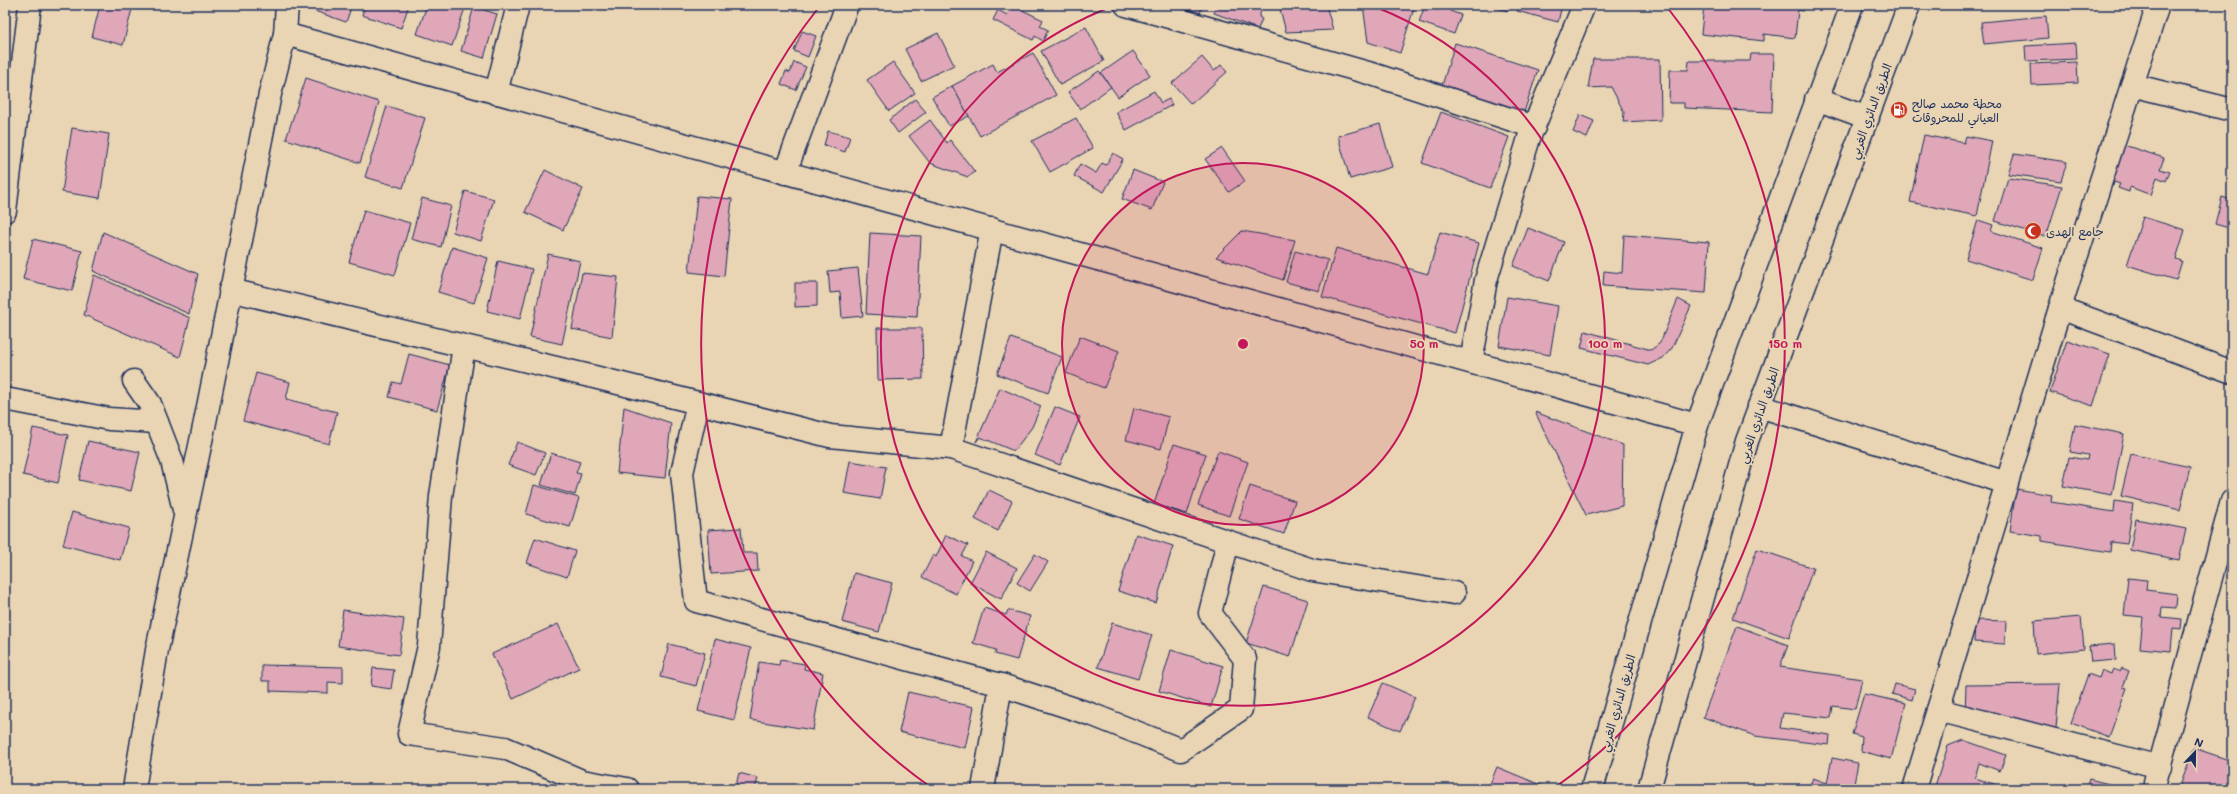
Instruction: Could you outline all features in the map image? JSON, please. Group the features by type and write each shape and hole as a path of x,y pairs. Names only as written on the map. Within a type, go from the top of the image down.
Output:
{"street":[{"path":"5,211 30,5"},
{"path":"134,789 157,650 270,94 285,34 287,5"},
{"path":"496,92 518,5"},
{"path":"785,173 847,5"},
{"path":"1126,5 1372,74 1534,127"},
{"path":"1470,362 1486,280 1534,127 1584,5"},
{"name":"الطريق الدائري الغربي","path":"1592,789 1697,425 1816,99 1852,5"},
{"name":"الطريق الدائري الغربي","path":"1649,789 1747,441 1910,5"},
{"path":"1914,789 2060,308 2158,5"},
{"path":"285,34 1697,425"},
{"path":"2132,85 2232,110"},
{"path":"1816,99 1868,118"},
{"path":"951,448 992,229"},
{"path":"230,290 830,436 951,448 1312,570 1454,593"},
{"path":"2060,308 2232,372"},
{"path":"464,346 441,496 429,646 409,734 505,748 582,781 627,789"},
{"path":"134,381 150,404 172,461 185,515"},
{"path":"5,399 109,419 157,422"},
{"path":"698,403 682,473 696,602 1001,685 1093,715 1181,750 1241,709 1244,659 1210,614 1228,542"},
{"path":"1759,406 2007,482"},
{"path":"2155,789 2232,501"},
{"path":"983,789 1001,685"},
{"path":"1938,710 2160,767"}],"building":[{"path":"100,5 133,5 123,45 92,37"},
{"path":"304,5 352,5 346,22 303,7"},
{"path":"365,5 409,5 401,28 362,15"},
{"path":"427,5 466,5 452,46 417,34"},
{"path":"1012,5 1043,20 1040,26 1048,30 1043,41 1035,36 1033,40 993,20 998,10 1007,15"},
{"path":"1176,5 1203,5 1200,13"},
{"path":"1216,5 1263,5 1259,17 1262,19 1258,29 1214,13"},
{"path":"1279,5 1326,5 1333,30 1286,32"},
{"path":"1363,5 1415,5 1400,53 1368,42"},
{"path":"1425,5 1453,5 1450,11 1461,15 1454,34 1419,22"},
{"path":"1485,5 1509,5 1508,11"},
{"path":"1519,5 1562,5 1558,22 1517,11"},
{"path":"1704,5 1803,5 1803,11 1798,10 1795,38 1764,34 1764,41 1701,34"},
{"path":"474,7 497,14 484,58 461,51"},
{"path":"2046,16 2048,38 1984,44 1981,22"},
{"path":"1086,27 1104,61 1060,85 1041,51"},
{"path":"802,31 816,36 808,57 794,51"},
{"path":"938,33 954,65 921,81 905,49"},
{"path":"1455,43 1538,70 1523,115 1441,89"},
{"path":"2076,43 2077,59 2026,61 2025,46"},
{"path":"1133,51 1150,75 1118,97 1101,73"},
{"path":"1033,53 1056,95 980,136 952,86 993,64 997,72"},
{"path":"1751,54 1774,54 1772,112 1684,108 1684,103 1669,103 1670,70 1688,70 1689,61 1750,61"},
{"path":"1202,57 1214,71 1221,65 1227,72 1191,104 1172,83"},
{"path":"1593,59 1660,59 1661,120 1623,122 1624,112 1611,87 1588,88"},
{"path":"794,62 806,67 796,90 781,84 786,71 790,73"},
{"path":"893,62 915,93 889,111 867,80"},
{"path":"2077,62 2078,83 2032,85 2031,64"},
{"path":"1099,71 1111,87 1080,109 1068,92"},
{"path":"306,78 379,102 360,163 286,139"},
{"path":"952,86 969,116 949,126 932,97"},
{"path":"1154,91 1161,103 1169,99 1172,105 1126,130 1116,112"},
{"path":"915,99 926,112 898,133 889,120"},
{"path":"387,106 425,118 403,188 365,177"},
{"path":"1441,112 1509,137 1490,188 1422,163"},
{"path":"1580,115 1594,121 1587,138 1573,132"},
{"path":"1076,118 1093,148 1050,172 1032,141"},
{"path":"930,120 947,143 950,140 975,172 968,177 930,163 909,136"},
{"path":"1380,124 1392,167 1350,179 1338,136"},
{"path":"72,128 109,134 100,198 62,192"},
{"path":"828,131 850,137 845,152 824,145"},
{"path":"1924,135 1964,143 1966,136 1992,141 1977,216 1910,202"},
{"path":"2121,144 2164,158 2160,169 2170,172 2166,181 2157,177 2151,195 2130,187 2129,192 2118,188 2120,184 2114,182 2113,186 2108,184"},
{"path":"1222,148 1245,181 1229,192 1205,159"},
{"path":"1113,153 1123,159 1104,192 1074,176 1080,164 1096,173 1102,163 1106,165"},
{"path":"2014,154 2067,162 2061,181 2008,174"},
{"path":"545,170 583,189 563,230 525,212"},
{"path":"1133,170 1163,182 1152,210 1122,199"},
{"path":"2008,178 2062,186 2046,237 1995,221"},
{"path":"465,191 494,199 481,241 453,232"},
{"path":"697,196 732,199 724,276 689,272"},
{"path":"2222,197 2232,200 2232,229 2215,224"},
{"path":"422,198 451,206 441,247 411,239"},
{"path":"364,210 410,223 395,275 349,262"},
{"path":"2143,217 2185,230 2176,259 2182,261 2176,280 2127,265"},
{"path":"1978,220 1993,225 1991,231 2043,248 2033,280 1966,259"},
{"path":"1528,228 1564,242 1549,281 1513,266"},
{"path":"1242,231 1295,240 1283,280 1216,257"},
{"path":"103,232 198,274 189,314 93,271"},
{"path":"1440,232 1479,243 1455,333 1322,297 1336,248 1428,274"},
{"path":"870,233 921,236 917,317 866,314"},
{"path":"1624,235 1709,242 1706,293 1603,286 1604,271 1622,273"},
{"path":"33,239 82,251 72,291 23,279"},
{"path":"452,247 488,258 474,303 438,292"},
{"path":"1295,251 1328,260 1319,291 1286,282"},
{"path":"548,254 580,261 562,344 530,337"},
{"path":"498,261 532,269 520,319 487,311"},
{"path":"858,268 863,316 842,318 840,292 830,293 828,271"},
{"path":"582,273 618,277 612,337 572,329"},
{"path":"94,275 190,318 180,357 84,315"},
{"path":"795,283 817,283 817,306 795,307"},
{"path":"1507,297 1558,306 1550,355 1499,346"},
{"path":"1678,299 1691,306 1672,348 1663,358 1648,365 1581,348 1585,331 1651,350 1660,343"},
{"path":"877,328 922,328 923,379 878,380"},
{"path":"1080,336 1119,351 1104,388 1066,373"},
{"path":"1011,338 1062,357 1048,393 997,374"},
{"path":"2067,340 2110,354 2093,406 2050,392"},
{"path":"409,354 450,365 437,410 389,397 393,382 401,384"},
{"path":"256,373 290,382 286,399 337,412 329,444 243,421"},
{"path":"1000,388 1041,406 1032,427 1014,451 980,437 976,442"},
{"path":"624,407 671,423 665,478 617,473"},
{"path":"1055,407 1080,417 1060,465 1035,455"},
{"path":"1134,408 1169,417 1161,449 1126,440"},
{"path":"1535,412 1623,445 1622,506 1586,515"},
{"path":"2075,424 2124,434 2112,495 2063,486 2069,457 2087,460 2088,455 2070,452"},
{"path":"33,428 68,435 58,483 23,475"},
{"path":"88,441 140,452 131,491 79,480"},
{"path":"517,442 545,453 536,475 508,465"},
{"path":"1174,444 1206,454 1187,514 1154,504"},
{"path":"1218,451 1248,462 1229,516 1198,505"},
{"path":"551,453 580,462 576,473 581,474 575,495 541,485"},
{"path":"2131,454 2190,467 2180,510 2121,496"},
{"path":"850,461 886,467 880,499 844,493"},
{"path":"534,485 579,498 570,527 526,514"},
{"path":"1250,486 1295,501 1284,534 1239,519"},
{"path":"2016,489 2052,495 2051,502 2114,512 2115,501 2133,504 2127,544 2111,542 2110,552 2042,541 2042,536 2010,531"},
{"path":"989,490 1012,501 998,531 975,519"},
{"path":"72,512 129,528 120,560 63,545"},
{"path":"2136,519 2186,529 2179,560 2130,550"},
{"path":"741,528 743,553 757,553 758,571 711,574 708,530"},
{"path":"1136,534 1173,546 1156,603 1118,591"},
{"path":"946,535 968,545 962,556 972,561 956,594 922,577 933,555 936,557"},
{"path":"535,538 575,551 567,577 527,563"},
{"path":"1757,549 1813,568 1789,638 1733,618"},
{"path":"986,552 1017,568 1001,599 970,583"},
{"path":"1035,554 1048,562 1030,591 1017,583"},
{"path":"854,573 892,583 879,632 842,622"},
{"path":"2128,578 2147,580 2146,590 2177,594 2176,608 2162,607 2161,617 2182,619 2181,629 2173,628 2171,651 2140,648 2143,617 2124,615"},
{"path":"1264,587 1308,600 1290,657 1246,643"},
{"path":"984,608 1006,615 1008,610 1030,616 1017,660 995,654 996,650 973,643"},
{"path":"343,610 404,619 399,655 338,646"},
{"path":"2081,617 2084,649 2036,654 2034,621"},
{"path":"1975,620 2006,621 2005,644 1974,642"},
{"path":"1112,623 1152,635 1138,679 1098,667"},
{"path":"558,624 579,668 513,699 492,654"},
{"path":"1737,626 1788,645 1780,667 1862,679 1855,709 1833,706 1831,718 1783,713 1780,728 1830,735 1829,745 1755,736 1703,717"},
{"path":"715,639 751,648 734,720 698,711"},
{"path":"669,644 705,653 696,686 661,677"},
{"path":"2115,644 2116,660 2091,662 2089,646"},
{"path":"1171,650 1223,666 1211,707 1159,691"},
{"path":"780,660 805,664 804,669 823,673 813,730 750,720 759,662 779,665"},
{"path":"262,665 343,667 343,683 328,682 328,693 270,691 270,681 262,681"},
{"path":"373,668 394,670 391,689 371,686"},
{"path":"2122,668 2129,671 2123,687 2127,688 2109,737 2071,723 2088,674 2099,678 2102,670 2111,674 2113,669 2120,672"},
{"path":"1383,683 1415,697 1400,731 1368,717"},
{"path":"1895,684 1915,689 1912,700 1892,694"},
{"path":"2060,684 2055,739 1965,714 1966,685"},
{"path":"908,692 974,707 965,748 899,732"},
{"path":"1864,694 1906,703 1891,759 1861,751 1862,737 1852,734"},
{"path":"1963,740 2006,755 2000,771 1979,763 1975,778 1997,785 1996,789 1934,789 1948,746"},
{"path":"2194,748 2232,761 2232,789 2179,789"},
{"path":"1832,758 1858,763 1853,789 1808,789 1813,778 1827,783"},
{"path":"1497,767 1543,786 1542,789 1488,789"},
{"path":"739,773 758,778 755,789 735,789"},
{"path":"2089,779 2129,789 2086,789"}],"place":[{"name":"محطة محمد صالح العياني للمحروقات","path":"1899,110"},
{"name":"جامع الهدى","path":"2033,231"}]}
